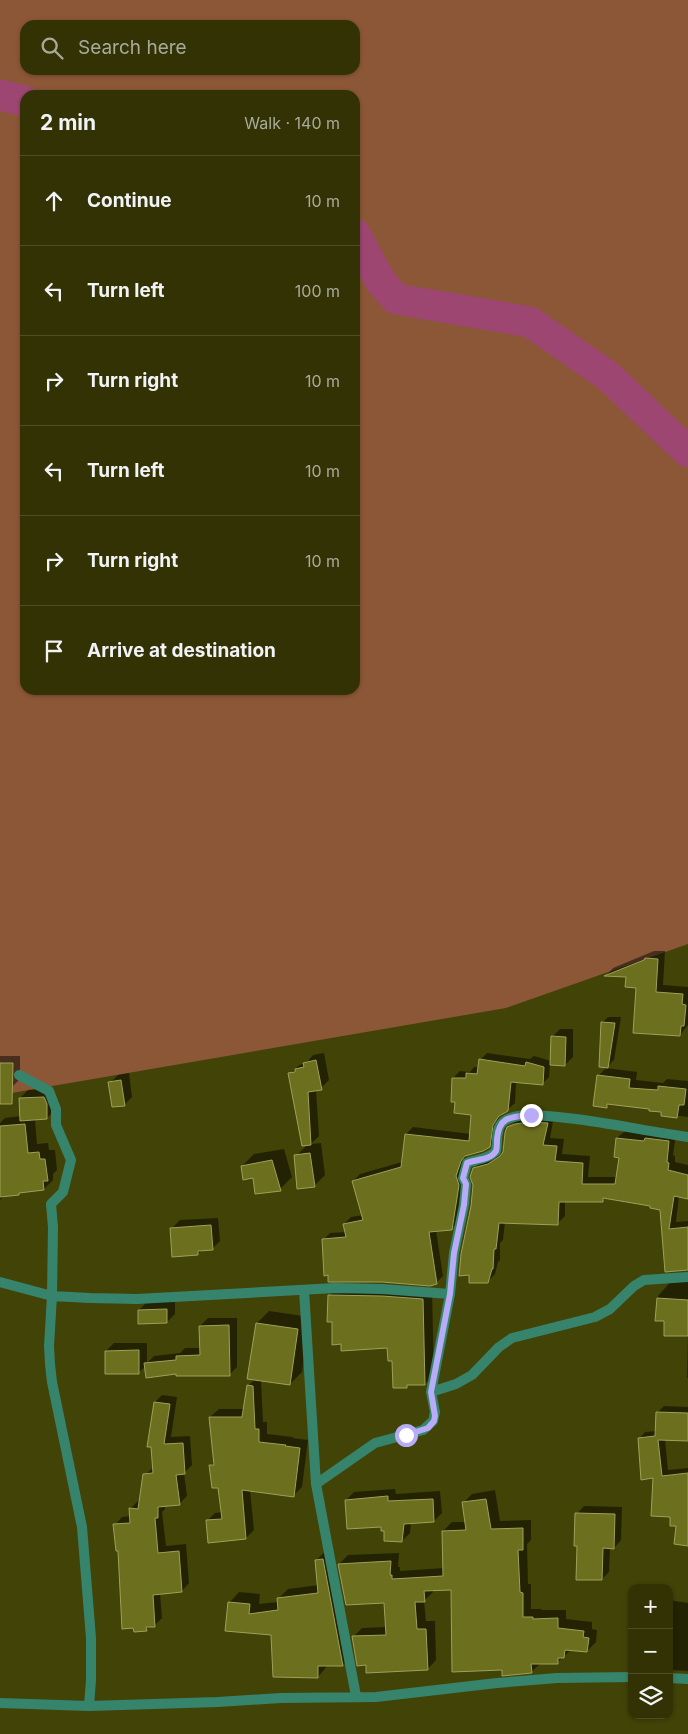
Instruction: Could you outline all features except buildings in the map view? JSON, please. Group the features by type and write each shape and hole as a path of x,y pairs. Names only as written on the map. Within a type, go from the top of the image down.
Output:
{"street":[{"path":"19,1075 49,1091 56,1109 56,1125 71,1160 63,1192 51,1204 54,1227 49,1346 52,1382 82,1526 91,1638 89,1706"},
{"path":"316,1484 375,1443 428,1428 434,1421 435,1416 431,1392 450,1294 454,1253 464,1205 466,1184 463,1178 467,1163 484,1159 493,1154 497,1147 500,1125 503,1121 531,1115 688,1137"},
{"path":"431,1392 456,1384 472,1375 499,1347 512,1338 602,1314 610,1310 634,1286 644,1280 688,1277"},
{"path":"0,1282 52,1296 137,1299 304,1290 382,1289 450,1294"},
{"path":"304,1290 316,1484 356,1696"},
{"path":"0,1703 89,1706 282,1698 376,1697 557,1678 628,1678"},
{"path":"673,1678 688,1679"}],"shaded area":[{"path":"0,0 688,0 688,944 506,1008 0,1095"}],"waterway":[{"path":"0,95 20,100"},
{"path":"360,243 381,282 396,299 530,322 608,376 688,452"}],"route":[{"path":"406,1435 428,1428 434,1421 435,1416 431,1392 450,1294 454,1253 464,1205 466,1184 463,1178 467,1163 489,1157 496,1151 498,1131 503,1121 518,1116 531,1115"}]}
